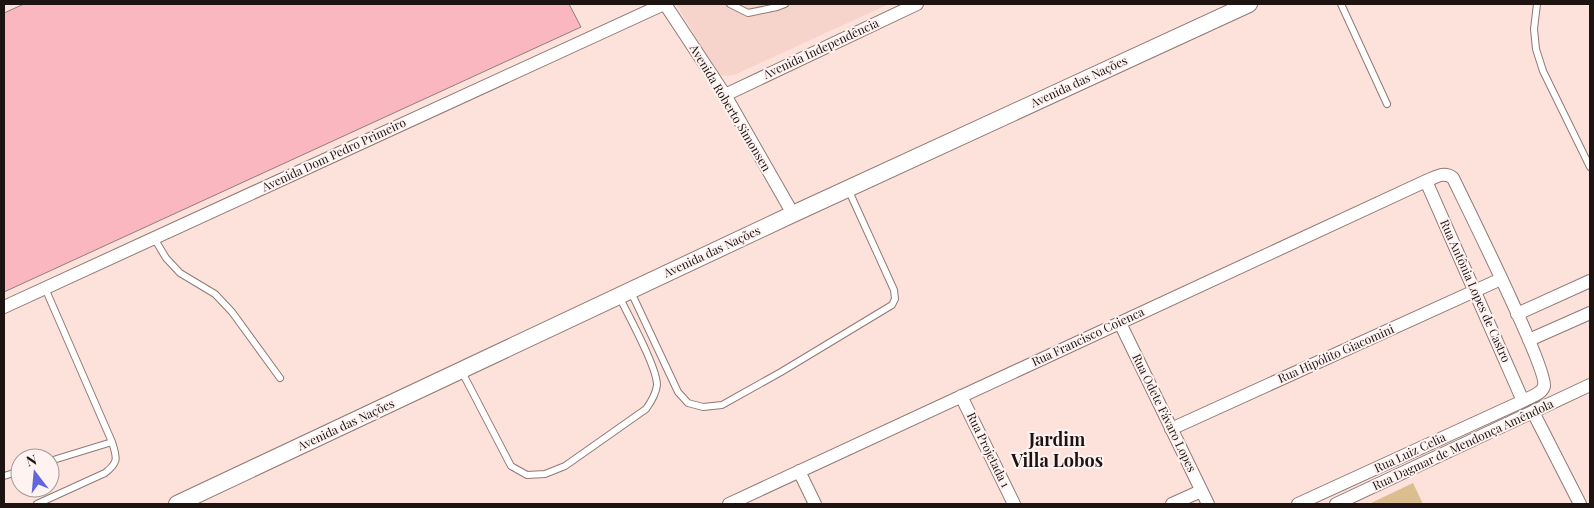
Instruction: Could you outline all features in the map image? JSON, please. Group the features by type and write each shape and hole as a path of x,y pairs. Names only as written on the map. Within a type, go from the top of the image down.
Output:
{"street":[{"name":"Avenida Roberto Simonsen","path":"664,4 725,95 793,214"},
{"name":"Avenida Dom Pedro Primeiro","path":"4,306 664,4"},
{"name":"Avenida Independência","path":"725,95 917,4"},
{"name":"Avenida das Nações","path":"177,504 848,188 1249,4"},
{"name":"Rua Francisco Coienca","path":"729,504 1443,174 1453,178 1501,279"},
{"name":"Rua Antônia Lopes de Castro","path":"1426,181 1523,401"},
{"name":"Rua Hipólito Giacomini","path":"1171,429 1501,279"},
{"path":"1501,279 1529,340 1590,313"},
{"path":"1517,314 1590,281"},
{"name":"Rua Odete Fávaro Lopes","path":"1120,323 1208,504"},
{"name":"Rua Luiz Celia","path":"1298,504 1541,392 1545,383 1529,340"},
{"name":"Rua Dagmar de Mendonça Amêndola","path":"1336,504 1590,385"},
{"name":"Rua Projetada 1","path":"961,396 1014,504"},
{"path":"1533,412 1580,504"},
{"path":"799,471 814,504"},
{"path":"1172,504 1201,491"}],"lane":[{"path":"730,4 748,13 785,4"},
{"path":"1341,4 1387,104"},
{"path":"1537,4 1534,29 1536,49 1541,64 1590,167"},
{"path":"624,293 678,392 688,403 703,408 722,405 892,305 896,299 894,290 848,188"},
{"path":"154,237 166,258 180,272 215,294 232,312 280,378"},
{"path":"37,504 105,474 114,466 117,457 45,287"},
{"path":"461,371 511,466 526,475 545,474 565,466 646,409 654,398 657,384 653,367 624,293"},
{"path":"60,458 112,442"}],"shaded area":[{"path":"676,4 889,4 734,75 723,76 717,73"},
{"path":"1413,483 1423,504 1369,504"}],"building":[{"path":"24,4 569,4 581,27 4,292 4,13"}],"district":[{"name":"Jardim Villa Lobos","path":"1057,450"}]}
